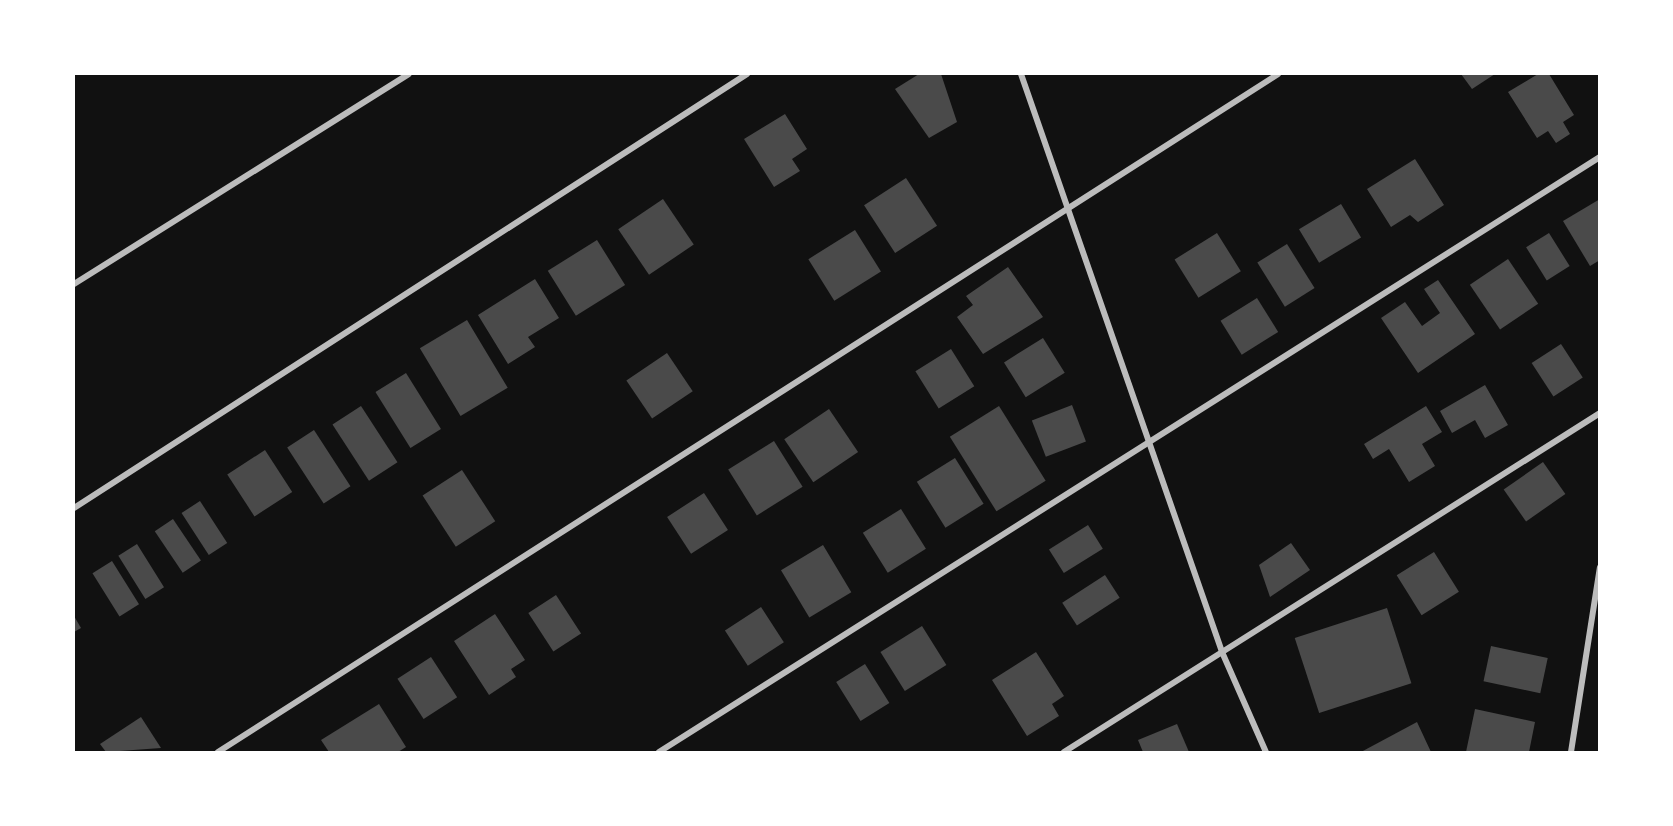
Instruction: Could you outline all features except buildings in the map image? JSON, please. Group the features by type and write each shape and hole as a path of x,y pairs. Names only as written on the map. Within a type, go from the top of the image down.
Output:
{"street":[{"path":"74,284 409,74"},
{"path":"74,508 747,74"},
{"path":"1021,74 1222,652 1266,753"},
{"path":"218,753 1278,74"},
{"path":"659,753 1150,444 1599,157"},
{"path":"1064,753 1599,413"},
{"path":"1571,753 1599,567"}]}
